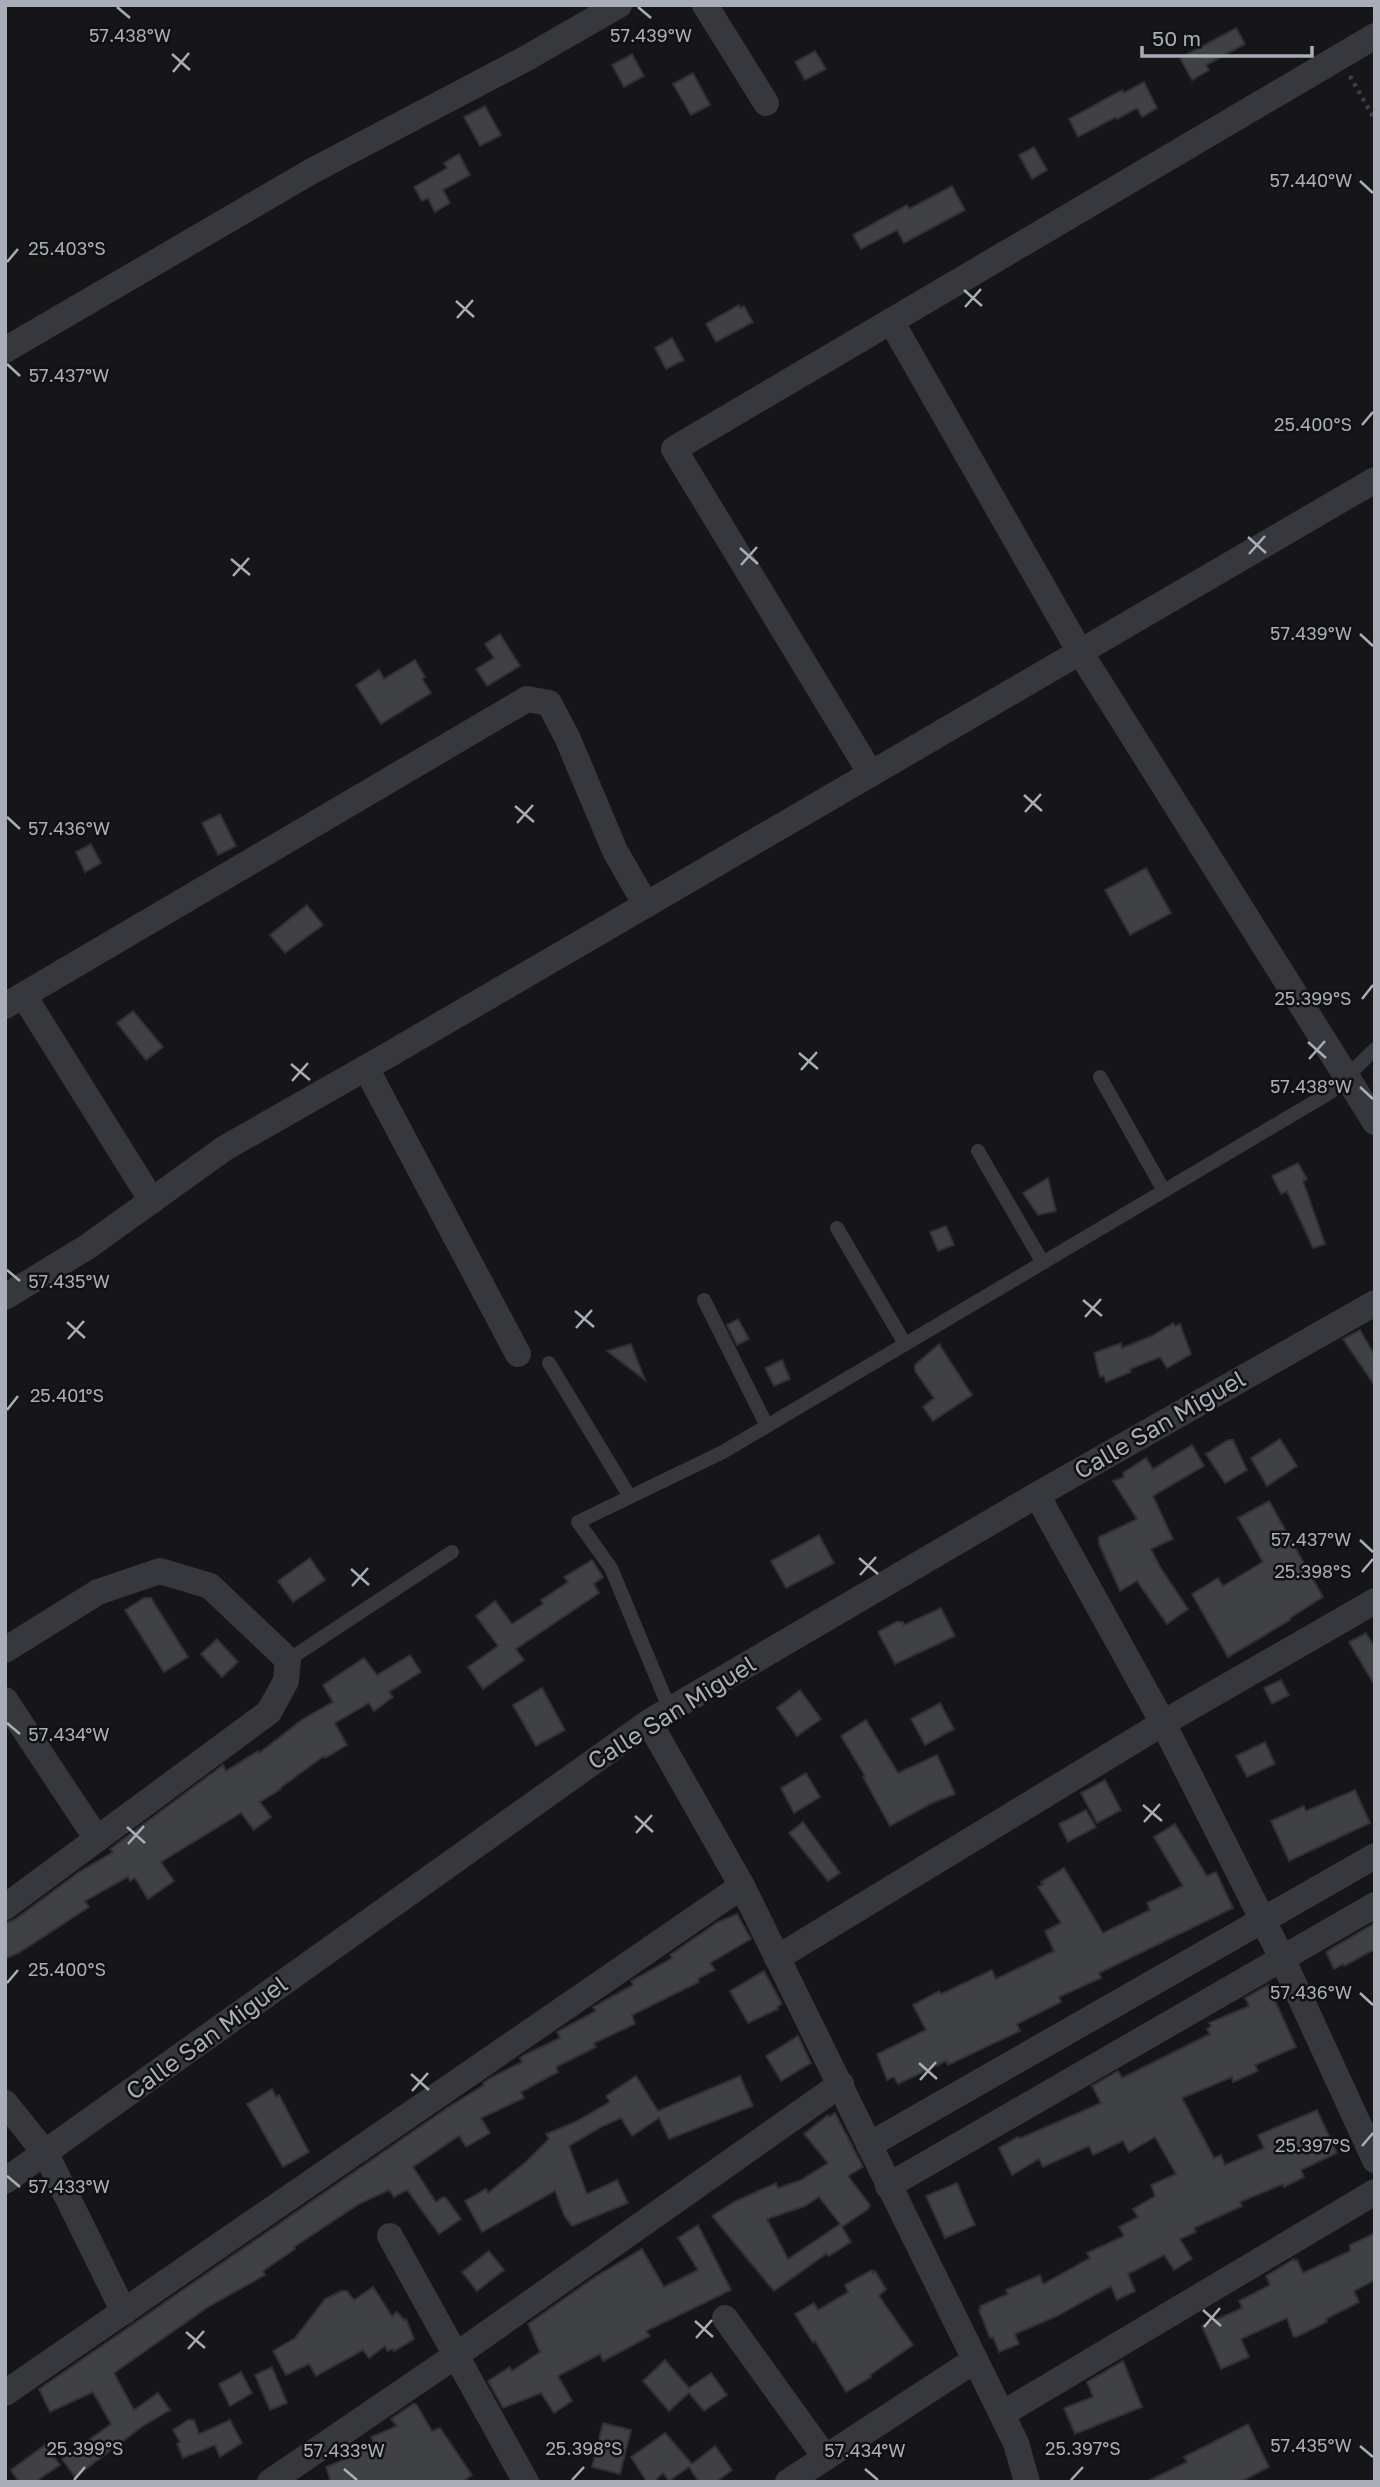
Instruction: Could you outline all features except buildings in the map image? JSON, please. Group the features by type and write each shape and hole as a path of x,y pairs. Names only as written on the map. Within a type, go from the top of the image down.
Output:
{"street":[{"path":"5,350 312,171 525,59 619,5"},
{"path":"705,5 766,103"},
{"path":"872,774 674,449 1375,36"},
{"path":"891,321 1080,652 1375,1122"},
{"path":"5,1297 88,1247 225,1148 1375,480"},
{"path":"152,1201 15,1001 527,699 550,703 615,851 646,905"},
{"path":"366,1068 518,1354"},
{"name":"Calle San Miguel","path":"5,2181 659,1716 1037,1495 1375,1303"},
{"path":"1037,1495 1163,1723 1282,1958 1375,2160"},
{"path":"5,1650 99,1592 160,1571 210,1586 288,1660 286,1681 269,1712 5,1907"},
{"path":"777,1958 1163,1723 1375,1601"},
{"path":"5,1700 97,1839"},
{"path":"659,1716 1016,2443 1027,2482"},
{"path":"869,2145 1375,1856"},
{"path":"5,2393 742,1886"},
{"path":"888,2186 1375,1905"},
{"path":"270,2482 455,2357 841,2084"},
{"path":"5,2103 46,2154 124,2312"},
{"path":"1002,2414 1375,2192"},
{"path":"390,2236 526,2482"},
{"path":"725,2318 825,2457"},
{"path":"788,2482 975,2360"}],"lane":[{"path":"659,1716 611,1569 578,1522 723,1452 1043,1263 1331,1092 1375,1049"},
{"path":"1100,1077 1164,1191"},
{"path":"978,1151 1043,1263"},
{"path":"837,1228 905,1344"},
{"path":"704,1300 767,1426"},
{"path":"548,1363 630,1497"},
{"path":"288,1660 452,1552"}],"path":[{"path":"1339,57 1375,120"}]}
